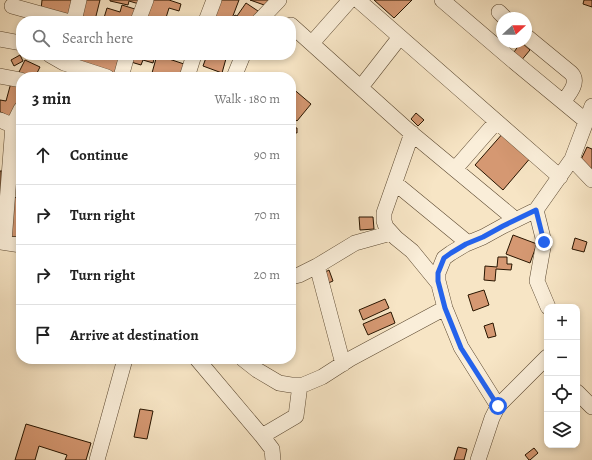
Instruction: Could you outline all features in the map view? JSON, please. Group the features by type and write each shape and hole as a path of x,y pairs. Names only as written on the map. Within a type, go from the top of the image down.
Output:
{"street":[{"path":"75,16 79,0"},
{"path":"140,16 146,0"},
{"path":"208,16 214,0"},
{"path":"312,44 350,0"},
{"path":"358,0 560,177"},
{"path":"442,0 586,121"},
{"path":"264,16 276,4 284,16"},
{"path":"12,6 48,16"},
{"path":"296,30 412,133 516,220"},
{"path":"361,87 400,37"},
{"path":"0,39 16,42"},
{"path":"532,41 574,77 574,85 563,102"},
{"path":"67,60 95,72"},
{"path":"122,72 126,60"},
{"path":"189,72 192,60"},
{"path":"236,72 241,60"},
{"path":"0,76 16,79"},
{"path":"498,406 461,348 445,308 438,273 444,258 468,243 536,210 572,159 592,106"},
{"path":"455,169 496,122"},
{"path":"12,125 5,168 2,242 16,244"},
{"path":"412,133 384,214 384,221 386,227 391,233 412,251 439,284"},
{"path":"572,159 592,180"},
{"path":"395,183 468,243"},
{"path":"536,210 544,242 537,281 547,304"},
{"path":"296,276 317,266 355,243 391,233"},
{"path":"317,266 343,364"},
{"path":"249,364 279,383 303,385 322,377 445,308"},
{"path":"478,460 492,418 498,406 544,362"},
{"path":"96,460 124,364"},
{"path":"201,364 272,449 273,460"},
{"path":"262,436 296,416 300,385"},
{"path":"580,395 592,407"}],"building":[{"path":"42,0 77,0 74,16 41,10"},
{"path":"83,0 100,0 96,16 79,15"},
{"path":"110,0 140,0 139,4 129,1 128,5"},
{"path":"149,0 169,0 181,4 179,11 169,8 167,16 144,16"},
{"path":"218,0 239,0 233,16 212,16"},
{"path":"250,0 269,0 267,6"},
{"path":"374,0 412,0 394,18"},
{"path":"584,0 592,0 592,7 583,4"},
{"path":"246,3 258,11 254,16 237,16"},
{"path":"122,5 138,10 136,16 105,16 107,8 120,12"},
{"path":"517,48 528,48 530,50 520,62 512,55"},
{"path":"16,57 16,60 23,61 14,66 11,60"},
{"path":"25,60 40,67 38,72 19,72"},
{"path":"122,60 120,72 105,72 67,61"},
{"path":"132,60 143,60 141,65 131,62"},
{"path":"143,60 154,60 153,63"},
{"path":"156,60 172,60 184,64 182,72 152,72"},
{"path":"205,60 226,60 222,72 203,66"},
{"path":"12,79 16,80 16,121 4,118 5,114 0,112 0,100 6,101"},
{"path":"296,91 311,104 297,121 296,120"},
{"path":"416,113 424,120 418,126 411,119"},
{"path":"504,132 532,156 503,190 475,165"},
{"path":"587,147 592,149 592,169 577,168"},
{"path":"0,171 2,171 0,237"},
{"path":"9,197 16,198 16,239 6,238"},
{"path":"359,217 373,217 374,229 360,230"},
{"path":"513,235 537,244 530,263 506,254"},
{"path":"575,238 587,242 584,252 572,249"},
{"path":"498,257 507,257 507,264 512,264 511,270 496,269 495,281 484,280 485,266 497,267"},
{"path":"329,270 333,281 326,284 322,274"},
{"path":"484,290 489,305 473,311 468,295"},
{"path":"385,299 389,308 363,320 359,310"},
{"path":"391,312 395,323 368,335 363,324"},
{"path":"493,323 496,336 488,338 484,326"},
{"path":"140,409 153,411 147,439 134,437"},
{"path":"26,424 91,443 86,460 65,460 67,455 39,446 35,460 15,460"},
{"path":"458,447 467,449 464,460 454,460"},
{"path":"534,448 538,453 529,460 525,455"}],"route":[{"path":"498,406 461,348 445,308 438,281 438,273 444,258 451,253 466,244 536,210 544,242"}]}
